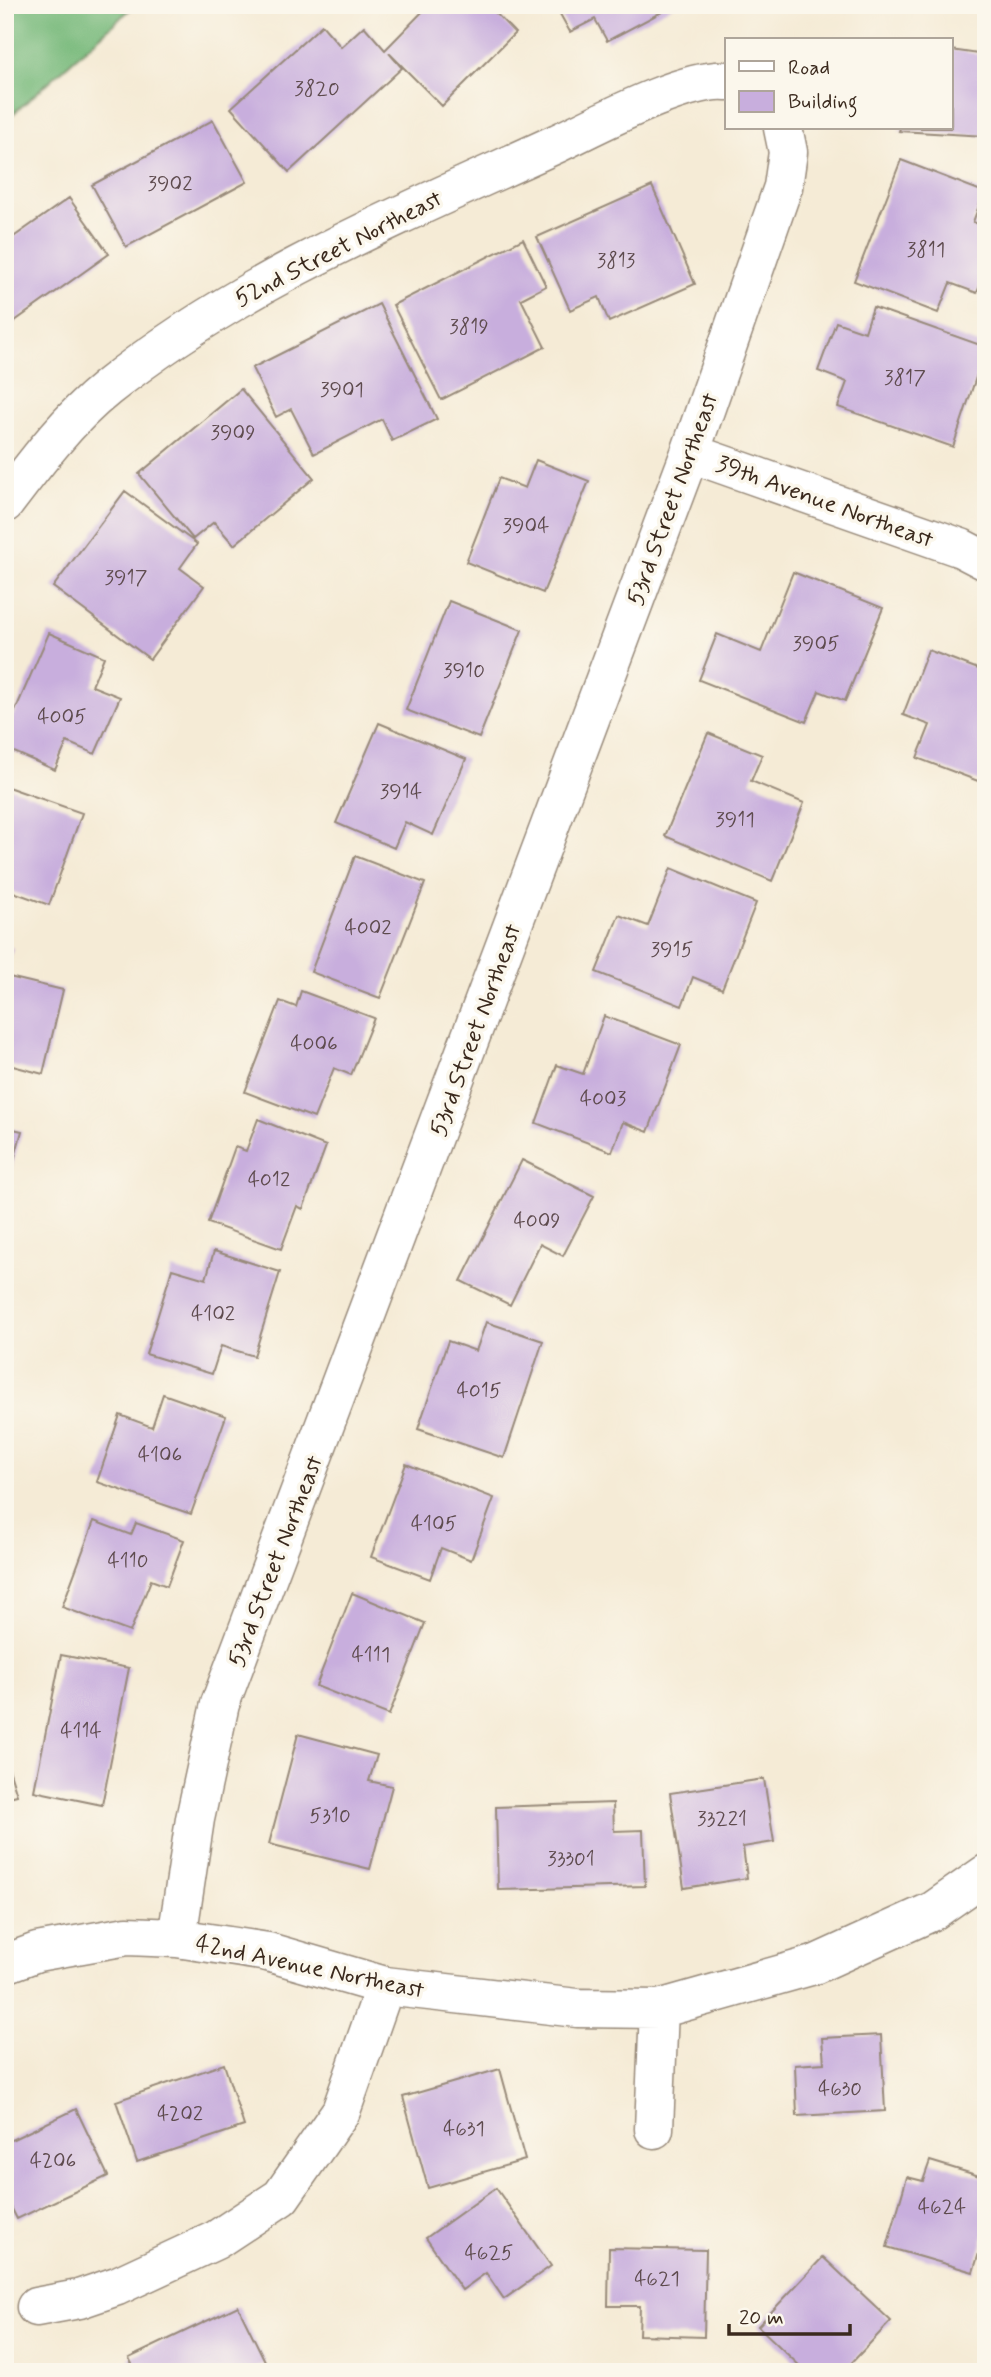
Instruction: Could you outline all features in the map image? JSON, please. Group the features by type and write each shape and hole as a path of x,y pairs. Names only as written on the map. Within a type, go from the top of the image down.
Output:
{"street":[{"name":"52nd Street Northeast","path":"5,503 47,447 105,390 163,346 245,293 376,226 627,111 703,82 725,81"},
{"name":"53rd Street Northeast","path":"177,1938 195,1819 220,1704 690,453 783,187 788,152 783,130"},
{"name":"39th Avenue Northeast","path":"690,453 973,555"},
{"name":"42nd Avenue Northeast","path":"5,1964 37,1952 127,1936 177,1938 268,1952 385,1986 577,2008 659,2009 814,1965 933,1911 986,1874"},
{"path":"36,2307 79,2299 117,2287 216,2240 281,2197 341,2111 385,1986"},
{"path":"654,2129 659,2009"}],"green space":[{"path":"5,5 135,5 5,121"}],"building":[{"path":"429,5 488,5 515,33 442,106 389,53 402,68 289,172 231,108 322,25 341,47 364,26 385,50"},
{"path":"555,5 675,5 607,41 595,19 570,32"},
{"path":"953,50 986,55 986,136 899,131 953,130"},
{"path":"213,120 247,182 126,247 92,185"},
{"path":"901,160 984,192 973,222 986,227 986,271 977,293 950,283 938,313 854,281"},
{"path":"652,186 695,284 609,322 599,297 570,310 537,237"},
{"path":"69,198 109,254 5,328 5,243"},
{"path":"523,239 546,286 521,299 545,347 441,400 393,305"},
{"path":"379,304 437,419 392,441 382,419 314,454 291,409 276,417 252,368"},
{"path":"873,307 986,347 953,447 838,407 847,382 818,371 836,322 865,332"},
{"path":"241,389 314,478 234,545 214,522 193,539 139,474"},
{"path":"536,460 589,481 543,593 466,562 499,478 525,488"},
{"path":"125,491 197,544 180,568 204,586 150,659 53,587"},
{"path":"793,572 883,608 845,701 819,691 806,722 699,680 717,634 761,652"},
{"path":"449,601 522,630 479,738 406,710"},
{"path":"49,633 104,657 92,686 120,697 95,754 67,742 55,770 5,748 5,734"},
{"path":"928,650 986,672 986,784 917,758 930,725 903,715"},
{"path":"379,723 466,759 433,835 405,822 394,848 336,823"},
{"path":"708,733 762,755 751,781 804,803 772,881 665,836"},
{"path":"5,786 82,813 49,905 5,889"},
{"path":"355,856 425,883 380,998 311,972"},
{"path":"671,868 756,903 722,989 693,977 682,1006 596,972 619,915 648,926"},
{"path":"5,946 13,948 6,975 5,974"},
{"path":"5,976 63,990 43,1074 5,1064"},
{"path":"301,991 374,1018 351,1075 334,1068 314,1118 245,1092 280,1001 296,1007"},
{"path":"604,1016 681,1045 648,1132 623,1122 612,1152 536,1123 557,1065 583,1074"},
{"path":"258,1119 326,1146 303,1209 297,1206 281,1249 208,1223 235,1147 246,1151"},
{"path":"5,1127 22,1131 6,1189 5,1189"},
{"path":"522,1160 594,1196 563,1256 540,1244 510,1305 461,1281"},
{"path":"214,1251 280,1272 254,1356 221,1346 212,1374 146,1354 172,1269 206,1279"},
{"path":"486,1322 543,1341 504,1458 418,1429 448,1341 476,1351"},
{"path":"163,1394 226,1416 191,1514 97,1482 120,1415 152,1427"},
{"path":"406,1464 494,1498 471,1560 441,1548 430,1579 371,1557"},
{"path":"94,1521 131,1535 136,1523 184,1540 167,1586 151,1580 130,1632 62,1607"},
{"path":"352,1593 425,1623 389,1715 316,1686"},
{"path":"61,1655 129,1668 102,1805 34,1791"},
{"path":"298,1734 377,1755 369,1781 392,1786 370,1869 269,1844"},
{"path":"5,1756 17,1795 5,1798"},
{"path":"764,1779 774,1842 743,1847 747,1878 684,1888 670,1793"},
{"path":"613,1803 614,1831 643,1830 645,1886 498,1890 496,1807"},
{"path":"881,2035 885,2111 797,2116 795,2065 824,2063 822,2038"},
{"path":"224,2064 244,2126 137,2162 116,2101"},
{"path":"500,2069 525,2160 428,2188 403,2097"},
{"path":"76,2109 108,2176 17,2219 5,2195 5,2143"},
{"path":"930,2161 986,2178 986,2231 973,2272 887,2247 907,2177 923,2181"},
{"path":"496,2188 551,2266 504,2299 486,2273 462,2290 426,2238"},
{"path":"609,2248 706,2250 704,2337 639,2335 640,2306 608,2306"},
{"path":"823,2257 891,2321 843,2372 806,2372 758,2326"},
{"path":"238,2306 266,2363 248,2372 136,2372 129,2358"}]}
